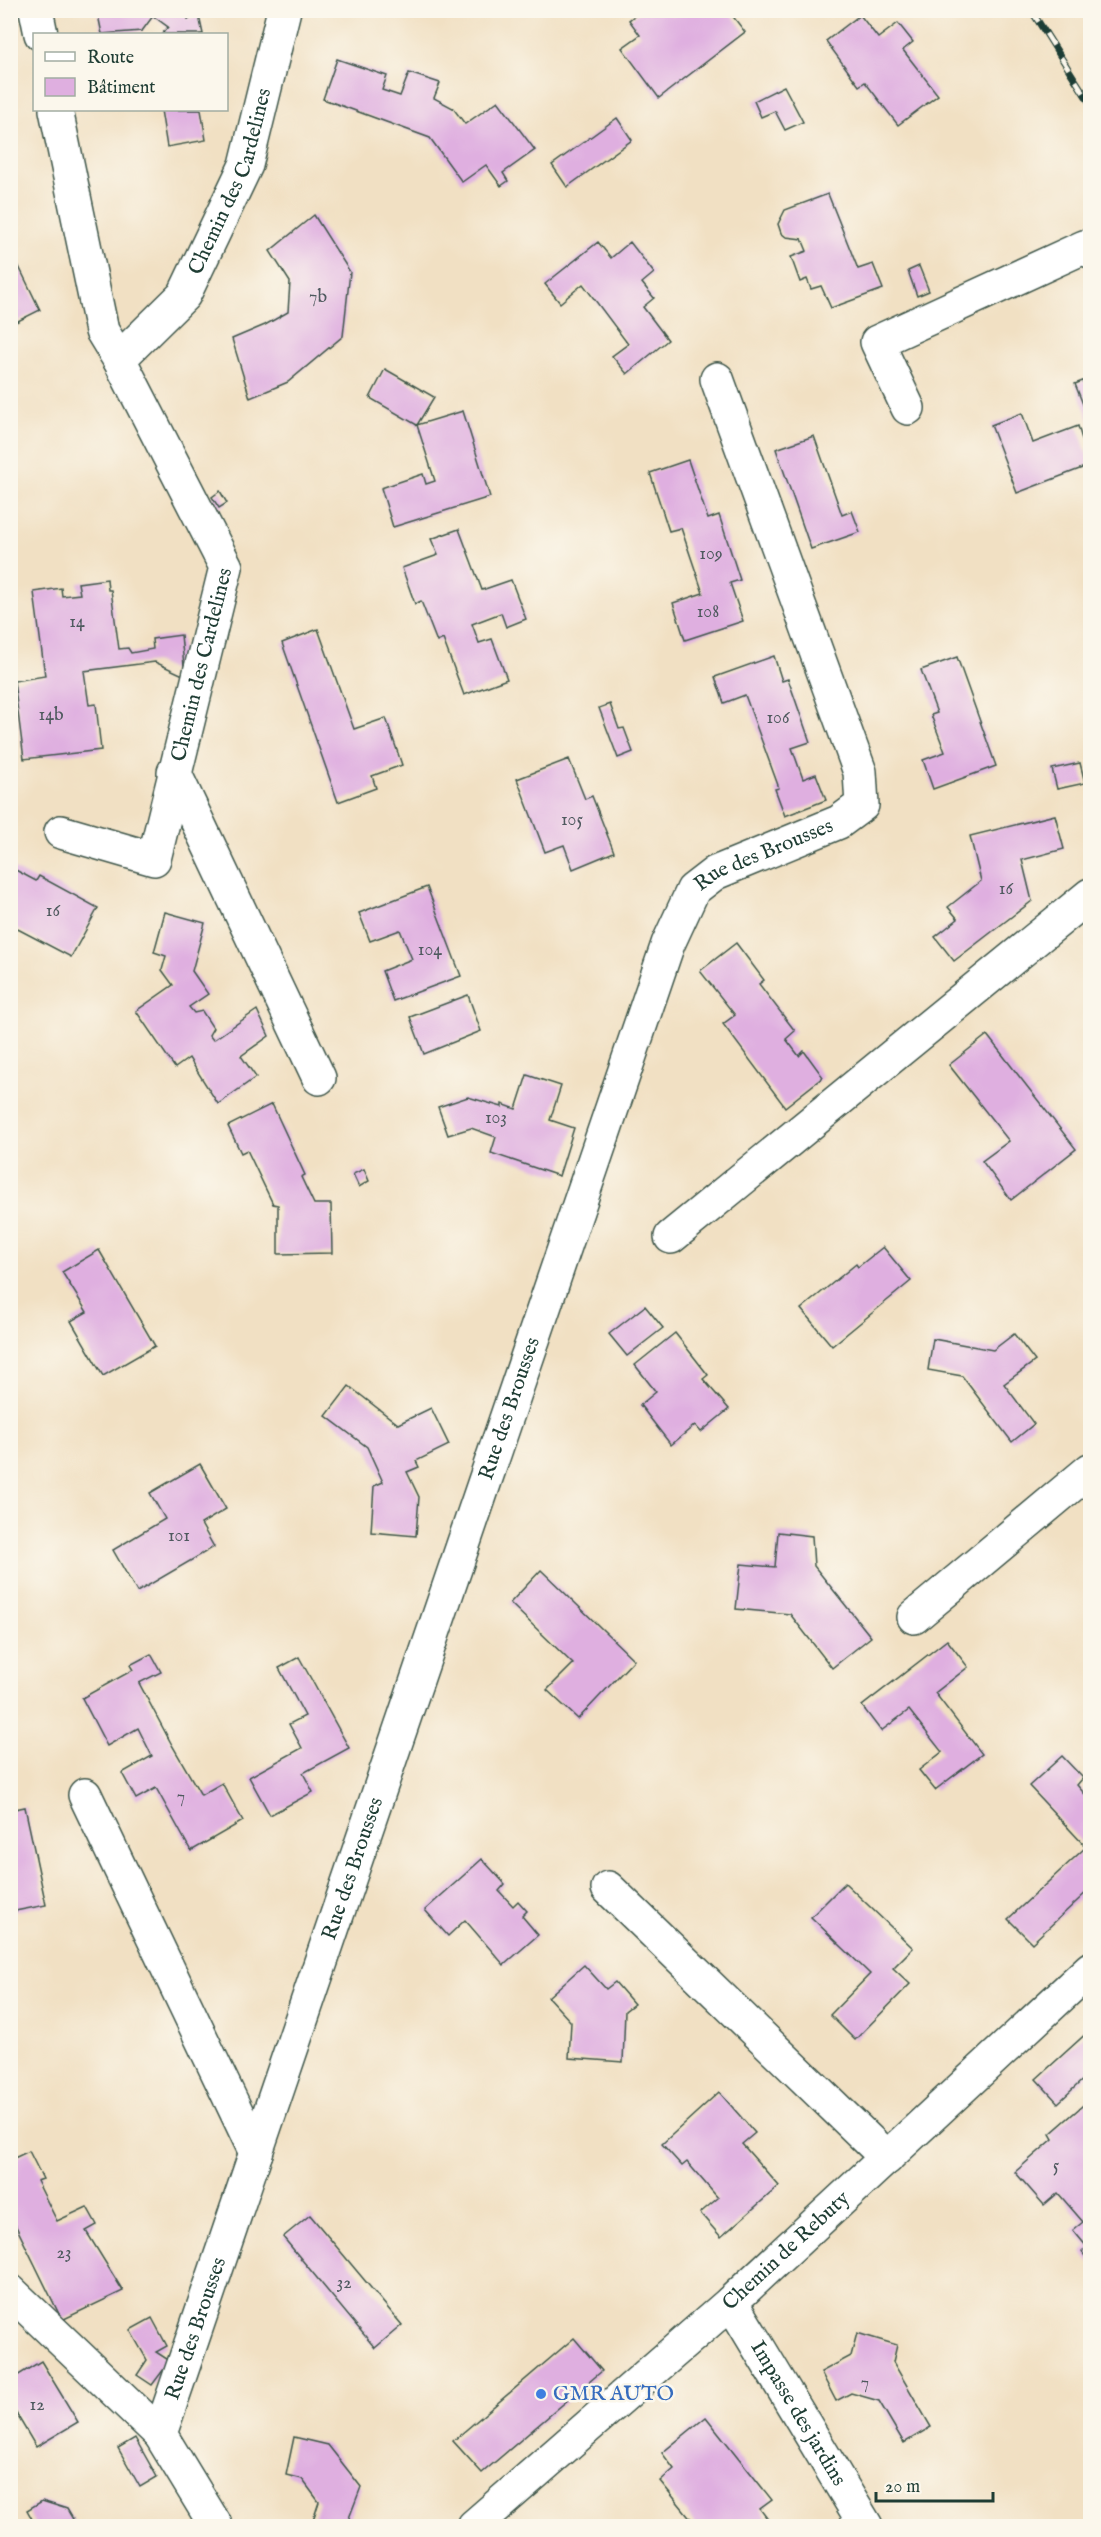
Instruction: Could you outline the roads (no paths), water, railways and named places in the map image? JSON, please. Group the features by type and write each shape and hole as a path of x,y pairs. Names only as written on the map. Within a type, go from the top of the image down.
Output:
{"street":[{"path":"36,10 41,33"},
{"name":"Chemin des Cardelines","path":"119,359 184,295 246,165 284,10"},
{"name":"Chemin des Cardelines","path":"56,111 102,330 226,567 154,859 61,832"},
{"path":"908,408 877,342 1084,246 1090,251"},
{"name":"Rue des Brousses","path":"160,2434 668,944 693,890 715,873 839,822 862,805 860,772 717,379"},
{"path":"174,772 319,1078"},
{"path":"671,1237 1090,895"},
{"path":"914,1617 1090,1470"},
{"path":"85,1795 256,2153"},
{"path":"608,1888 887,2158"},
{"name":"Chemin de Rebuty","path":"474,2526 731,2302 1090,1969"},
{"path":"12,2295 160,2434 216,2526"},
{"name":"Impasse des jardins","path":"731,2302 866,2526"}],"railway":[{"path":"1031,10 1090,103"}],"place":[{"name":"GMR AUTO","path":"541,2394"}]}
